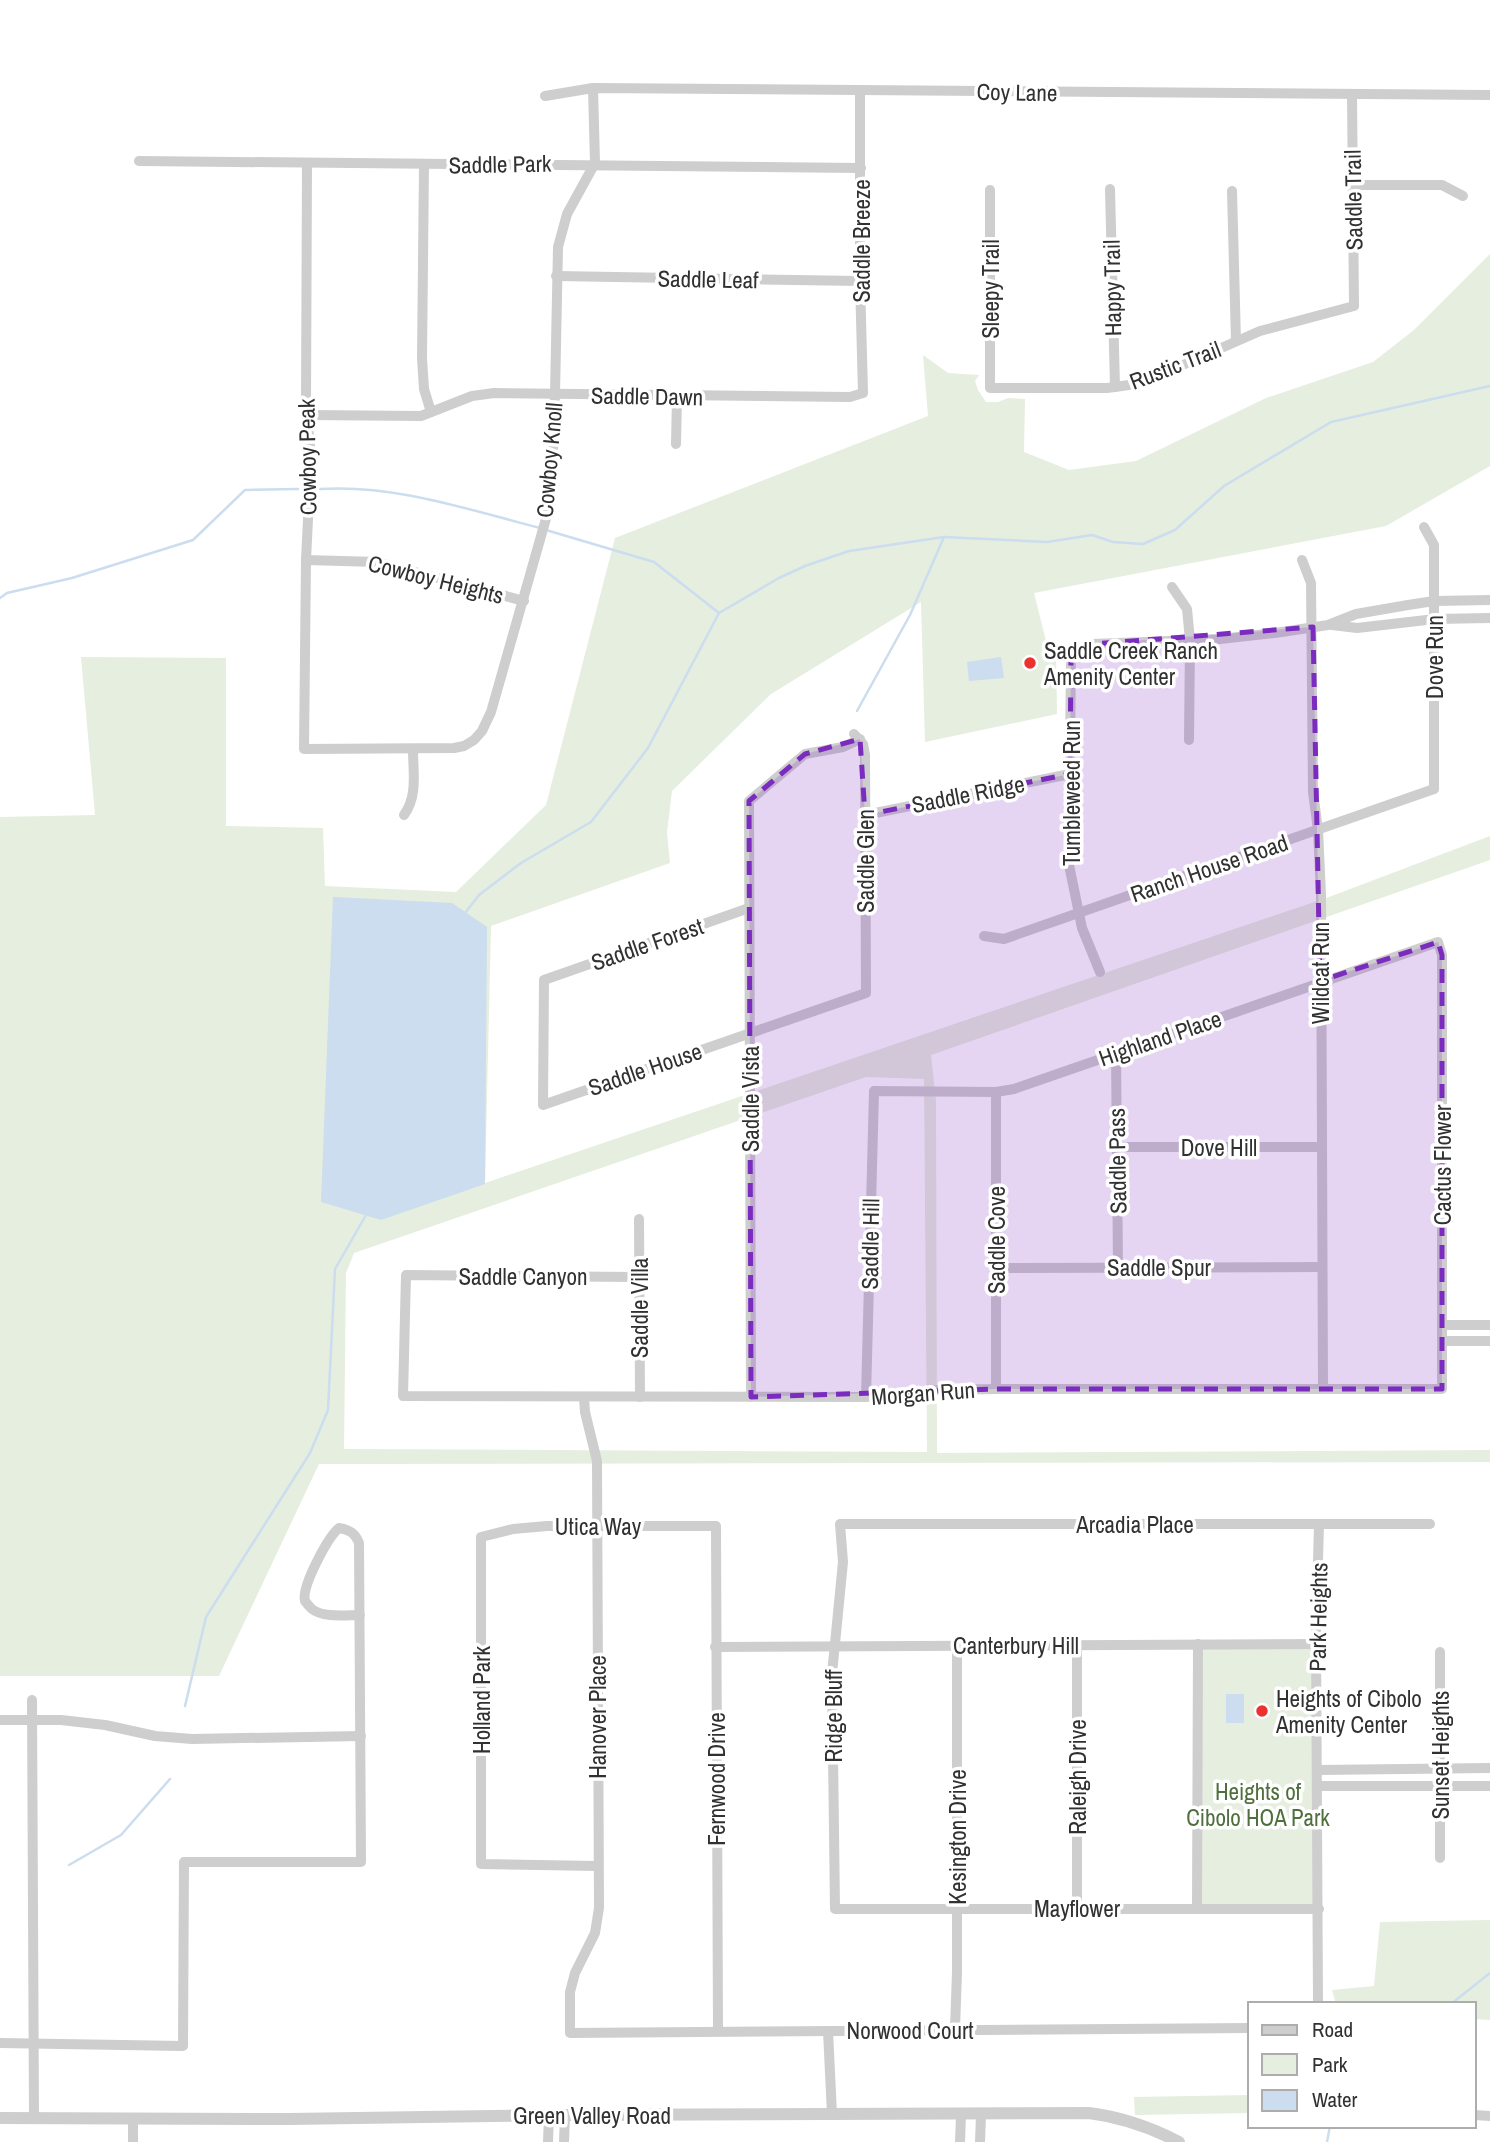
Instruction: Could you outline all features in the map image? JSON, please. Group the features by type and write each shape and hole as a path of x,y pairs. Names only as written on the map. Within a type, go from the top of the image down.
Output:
{"street":[{"name":"Coy Lane","path":"545,96 593,88 1490,95"},
{"path":"593,88 595,163"},
{"name":"Saddle Breeze","path":"860,90 863,393"},
{"name":"Saddle Trail","path":"1352,94 1354,306"},
{"name":"Saddle Park","path":"139,161 424,165 595,163 861,168"},
{"name":"Cowboy Knoll","path":"304,749 413,750 464,746 482,731 491,712 551,501 558,247 567,214 595,163"},
{"name":"Cowboy Peak","path":"304,749 306,560 312,458 306,403 307,164"},
{"path":"424,165 422,358 424,389 431,412"},
{"path":"1352,185 1442,185 1463,196"},
{"name":"Happy Trail","path":"1110,189 1115,387"},
{"name":"Sleepy Trail","path":"990,190 990,388"},
{"path":"1232,191 1236,341"},
{"name":"Saddle Leaf","path":"556,276 860,281"},
{"name":"Rustic Trail","path":"990,388 1129,386 1260,331 1354,306"},
{"name":"Saddle Dawn","path":"308,415 411,417 482,394 850,397 863,393"},
{"path":"676,444 677,396"},
{"name":"Dove Run","path":"1424,527 1434,545 1434,789"},
{"name":"Cowboy Heights","path":"306,560 377,562 524,601"},
{"name":"Wildcat Run","path":"1302,560 1311,583 1313,792 1321,895 1323,1388"},
{"path":"1172,587 1187,609 1190,640 1189,740"},
{"path":"1190,640 1313,628 1356,614 1434,601 1490,600"},
{"path":"1328,625 1357,628 1435,619 1490,618"},
{"name":"Tumbleweed Run","path":"1100,972 1082,928 1069,865 1071,652 1093,644 1190,640"},
{"name":"Saddle Vista","path":"751,1397 749,801 804,754 843,747 857,736"},
{"name":"Saddle Glen","path":"857,736 864,749 866,993"},
{"path":"404,815 411,806 413,793 413,750"},
{"name":"Saddle Ridge","path":"865,815 1070,774"},
{"name":"Ranch House Road","path":"984,936 1004,939 1434,789"},
{"name":"Saddle Forest","path":"543,1105 544,980 749,908"},
{"name":"Highland Place","path":"874,1091 996,1092 1014,1089 1438,942"},
{"name":"Cactus Flower","path":"1438,942 1442,955 1442,1389"},
{"name":"Saddle House","path":"543,1105 866,993"},
{"name":"Saddle Pass","path":"1116,1054 1118,1268"},
{"name":"Saddle Hill","path":"866,1397 874,1091"},
{"name":"Saddle Cove","path":"996,1092 996,1388"},
{"name":"Dove Hill","path":"1117,1147 1321,1147"},
{"name":"Saddle Villa","path":"639,1219 640,1397"},
{"name":"Saddle Spur","path":"996,1268 1322,1266"},
{"name":"Saddle Canyon","path":"404,1396 406,1275 639,1277"},
{"path":"1442,1325 1490,1325"},
{"path":"1442,1341 1490,1341"},
{"name":"Morgan Run","path":"404,1396 866,1397 996,1388 1442,1389"},
{"name":"Hanover Place","path":"570,2033 570,1992 575,1973 595,1933 599,1908 597,1461 584,1397"},
{"name":"Arcadia Place","path":"840,1524 1430,1524"},
{"name":"Ridge Bluff","path":"835,1909 834,1645 843,1562 840,1524"},
{"name":"Park Heights","path":"1318,2002 1316,1644 1319,1524"},
{"name":"Utica Way","path":"481,1536 522,1527 716,1526"},
{"name":"Fernwood Drive","path":"716,1526 718,2031"},
{"path":"0,2043 183,2046 184,1863 361,1862 361,1736 360,1615 359,1543 356,1535 348,1529 339,1528 326,1544 305,1592 305,1601 312,1610 320,1613 360,1615"},
{"name":"Holland Park","path":"481,1536 481,1864 598,1866"},
{"name":"Raleigh Drive","path":"1077,1644 1077,1909"},
{"path":"1197,1908 1198,1644"},
{"name":"Canterbury Hill","path":"715,1647 1316,1644"},
{"name":"Kesington Drive","path":"955,2029 957,1645"},
{"name":"Sunset Heights","path":"1440,1652 1440,1857"},
{"path":"32,1700 34,2118"},
{"path":"0,1720 105,1725 155,1736 192,1739 361,1736"},
{"path":"1318,1770 1490,1768"},
{"path":"1318,1786 1490,1786"},
{"name":"Mayflower","path":"835,1909 1319,1909"},
{"name":"Norwood Court","path":"570,2033 1248,2028"},
{"path":"828,2031 832,2114"},
{"name":"Green Valley Road","path":"0,2118 289,2119 1089,2113 1114,2116 1146,2126 1179,2142"},
{"path":"548,2142 549,2115"},
{"path":"564,2142 565,2115"},
{"path":"960,2142 961,2115"},
{"path":"980,2142 981,2115"},
{"path":"133,2118 133,2142"}],"highlighted area":[{"path":"1313,627 1320,981 1438,942 1442,955 1442,1389 996,1389 751,1397 749,801 805,754 860,739 865,815 1070,774 1071,652 1093,644"}],"green space":[{"path":"1490,254 1490,466 1386,526 1034,593 1047,645 1056,649 1057,714 925,742 921,602 771,694 672,791 667,832 670,863 491,926 485,1183 1329,897 1490,836 1490,860 931,1055 936,1101 937,1453 1490,1450 1490,1462 319,1464 219,1676 0,1676 0,817 95,815 81,657 226,658 226,826 323,828 325,886 456,892 546,805 615,538 928,416 923,355 948,373 979,375 975,381 986,402 998,402 1008,398 1025,399 1024,452 1069,470 1136,461 1266,398 1373,362 1414,330","holes":["866,1077 924,1079 927,1452 344,1449 346,1273 354,1253"]},
{"name":"Heights of Cibolo HOA Park","path":"1198,1644 1316,1644 1319,1909 1197,1908"},
{"path":"1490,1920 1490,2020 1476,2019 1476,2002 1335,2002 1332,1990 1374,1986 1380,1922"},
{"path":"1248,2095 1248,2113 1135,2115 1134,2097"}],"water":[{"path":"1001,657 1004,678 969,681 967,662"},
{"path":"333,897 452,903 487,927 485,1184 381,1220 321,1202"},
{"path":"1226,1694 1244,1694 1244,1723 1226,1723"}],"waterway":[{"path":"465,913 479,895 521,863 591,822 648,748 719,613 779,578 849,551 944,537 1047,542 1092,535 1113,542 1143,544 1175,530 1224,486 1331,422 1490,386"},
{"path":"0,598 7,593 72,578 193,540 245,490 298,489"},
{"path":"320,489 376,490 404,494 540,528"},
{"path":"546,530 654,562 719,613"},
{"path":"857,711 910,615 944,537"},
{"path":"185,1706 206,1617 310,1453 328,1410 335,1269 366,1215"},
{"path":"69,1865 121,1835 170,1779"},
{"path":"1454,2002 1490,1973"},
{"path":"1327,2142 1330,2128"}],"place":[{"name":"Saddle Creek Ranch Amenity Center","path":"1030,663"},
{"name":"Heights of Cibolo Amenity Center","path":"1262,1711"}]}
